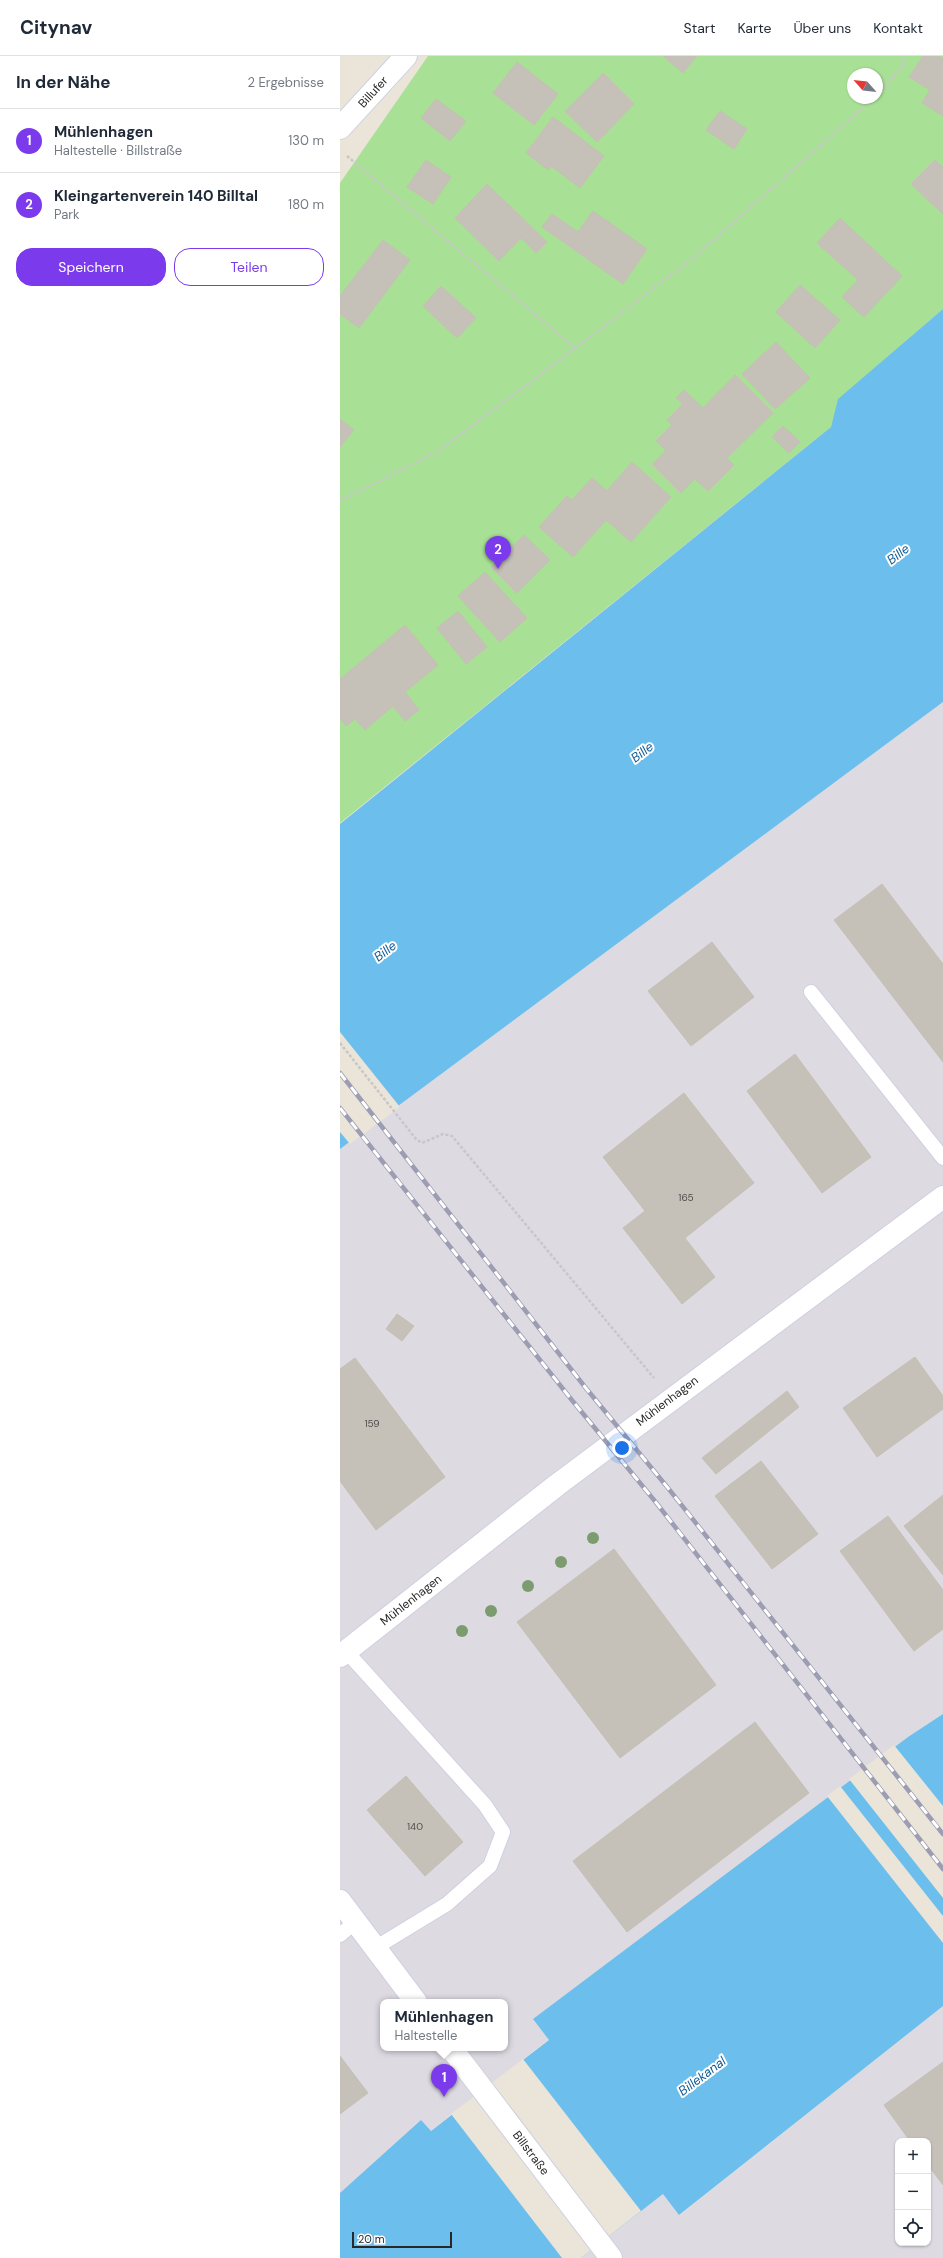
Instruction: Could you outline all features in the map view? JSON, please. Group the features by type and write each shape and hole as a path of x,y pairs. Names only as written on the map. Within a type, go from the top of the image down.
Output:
{"street":[{"name":"Billufer","path":"340,128 406,56"},
{"name":"Mühlenhagen","path":"343,1653 557,1484 943,1197"},
{"path":"340,1901 348,1928 375,1948 414,1999"},
{"name":"Billstraße","path":"453,2051 606,2251"}],"lane":[{"path":"811,992 943,1158"},
{"path":"343,1653 485,1805 503,1832 490,1866 447,1904 375,1948"}],"path":[{"path":"883,88 904,65 903,56"},
{"path":"340,501 438,451 575,348 692,258 867,104"},
{"path":"346,156 575,348"},
{"path":"340,1043 410,1132 422,1143 443,1134 452,1136 671,1398"}],"shaded area":[{"path":"943,702 943,1714 908,1737 533,2019 549,2039 430,2131 421,2120 340,2193 340,1149"},
{"path":"943,2006 943,2258 581,2258 663,2194 680,2215"}],"green space":[{"path":"428,56 943,56 943,309 839,399 831,427 340,823 340,183"}],"water":[{"name":"Bille","path":"943,309 943,702 340,1149 340,824 831,427 838,399"},
{"name":"Billekanal","path":"943,1714 943,2006 679,2215 663,2194 581,2258 340,2258 340,2193 421,2120 431,2131 549,2040 533,2019 908,1737"}],"pier":[{"path":"340,1032 400,1107 350,1144 340,1132"},
{"path":"894,1745 943,1806 943,1898 849,1779"},
{"path":"840,1786 943,1916 943,1943 827,1796"},
{"path":"523,2059 641,2211 581,2258 562,2258 451,2114"}],"building":[{"path":"663,56 697,56 683,73"},
{"path":"923,56 938,56 943,59 943,116 922,103 930,90 909,77"},
{"path":"517,62 558,94 534,125 493,93"},
{"path":"603,73 634,104 597,142 565,111"},
{"path":"436,99 466,121 450,141 421,118"},
{"path":"720,111 747,129 734,149 706,130"},
{"path":"553,117 604,156 580,188 551,166 548,170 526,153"},
{"path":"426,160 451,177 433,204 407,187"},
{"path":"935,160 943,167 943,214 911,184"},
{"path":"487,184 547,242 536,253 521,238 499,261 455,218"},
{"path":"593,211 647,249 623,284 542,227 552,214 578,232"},
{"path":"840,218 902,276 864,317 842,297 858,280 817,243"},
{"path":"383,240 410,260 359,328 340,314 340,296"},
{"path":"800,285 840,320 815,348 776,312"},
{"path":"441,286 476,318 457,338 423,306"},
{"path":"776,342 810,378 775,409 742,374"},
{"path":"735,375 773,413 727,458 734,465 708,491 695,479 681,493 652,464 666,451 656,441 672,425 667,420 683,404 676,398 684,390 703,408"},
{"path":"340,419 354,430 340,447"},
{"path":"783,426 800,442 789,453 772,437"},
{"path":"632,462 671,497 631,542 606,520 573,557 539,527 567,496 572,500 592,478 607,491"},
{"path":"524,535 550,560 517,593 491,567"},
{"path":"485,572 527,618 500,642 458,596"},
{"path":"458,611 487,647 466,664 437,628"},
{"path":"405,625 438,665 405,692 419,710 405,721 393,706 365,730 355,719 346,726 340,719 340,679"},
{"path":"882,884 943,964 943,1062 834,920"},
{"path":"712,942 754,997 691,1046 648,991"},
{"path":"795,1054 871,1157 822,1193 747,1091"},
{"path":"684,1093 754,1183 685,1238 715,1277 682,1304 623,1228 645,1211 603,1157"},
{"path":"397,1314 414,1326 402,1341 386,1329"},
{"path":"915,1357 943,1396 943,1409 877,1457 843,1408"},
{"path":"355,1358 445,1477 376,1530 340,1481 340,1369"},
{"path":"787,1391 799,1407 716,1474 702,1458"},
{"path":"761,1461 818,1534 772,1569 715,1496"},
{"path":"943,1495 943,1575 904,1526"},
{"path":"888,1516 943,1590 943,1629 914,1651 840,1551"},
{"path":"614,1549 716,1685 620,1758 517,1622"},
{"path":"755,1722 809,1793 627,1932 573,1861"},
{"path":"406,1776 463,1842 425,1876 367,1810"},
{"path":"340,2056 368,2093 340,2114"},
{"path":"943,2062 943,2185 931,2169 931,2138 908,2138 884,2105"}],"railway":[{"path":"340,1073 585,1387 668,1488 943,1834"},
{"path":"340,1108 571,1399 654,1500 943,1869"}],"place":[{"name":"Kleingartenverein 140 Billtal","path":"498,569"},
{"name":"Mühlenhagen","path":"444,2097"}]}
